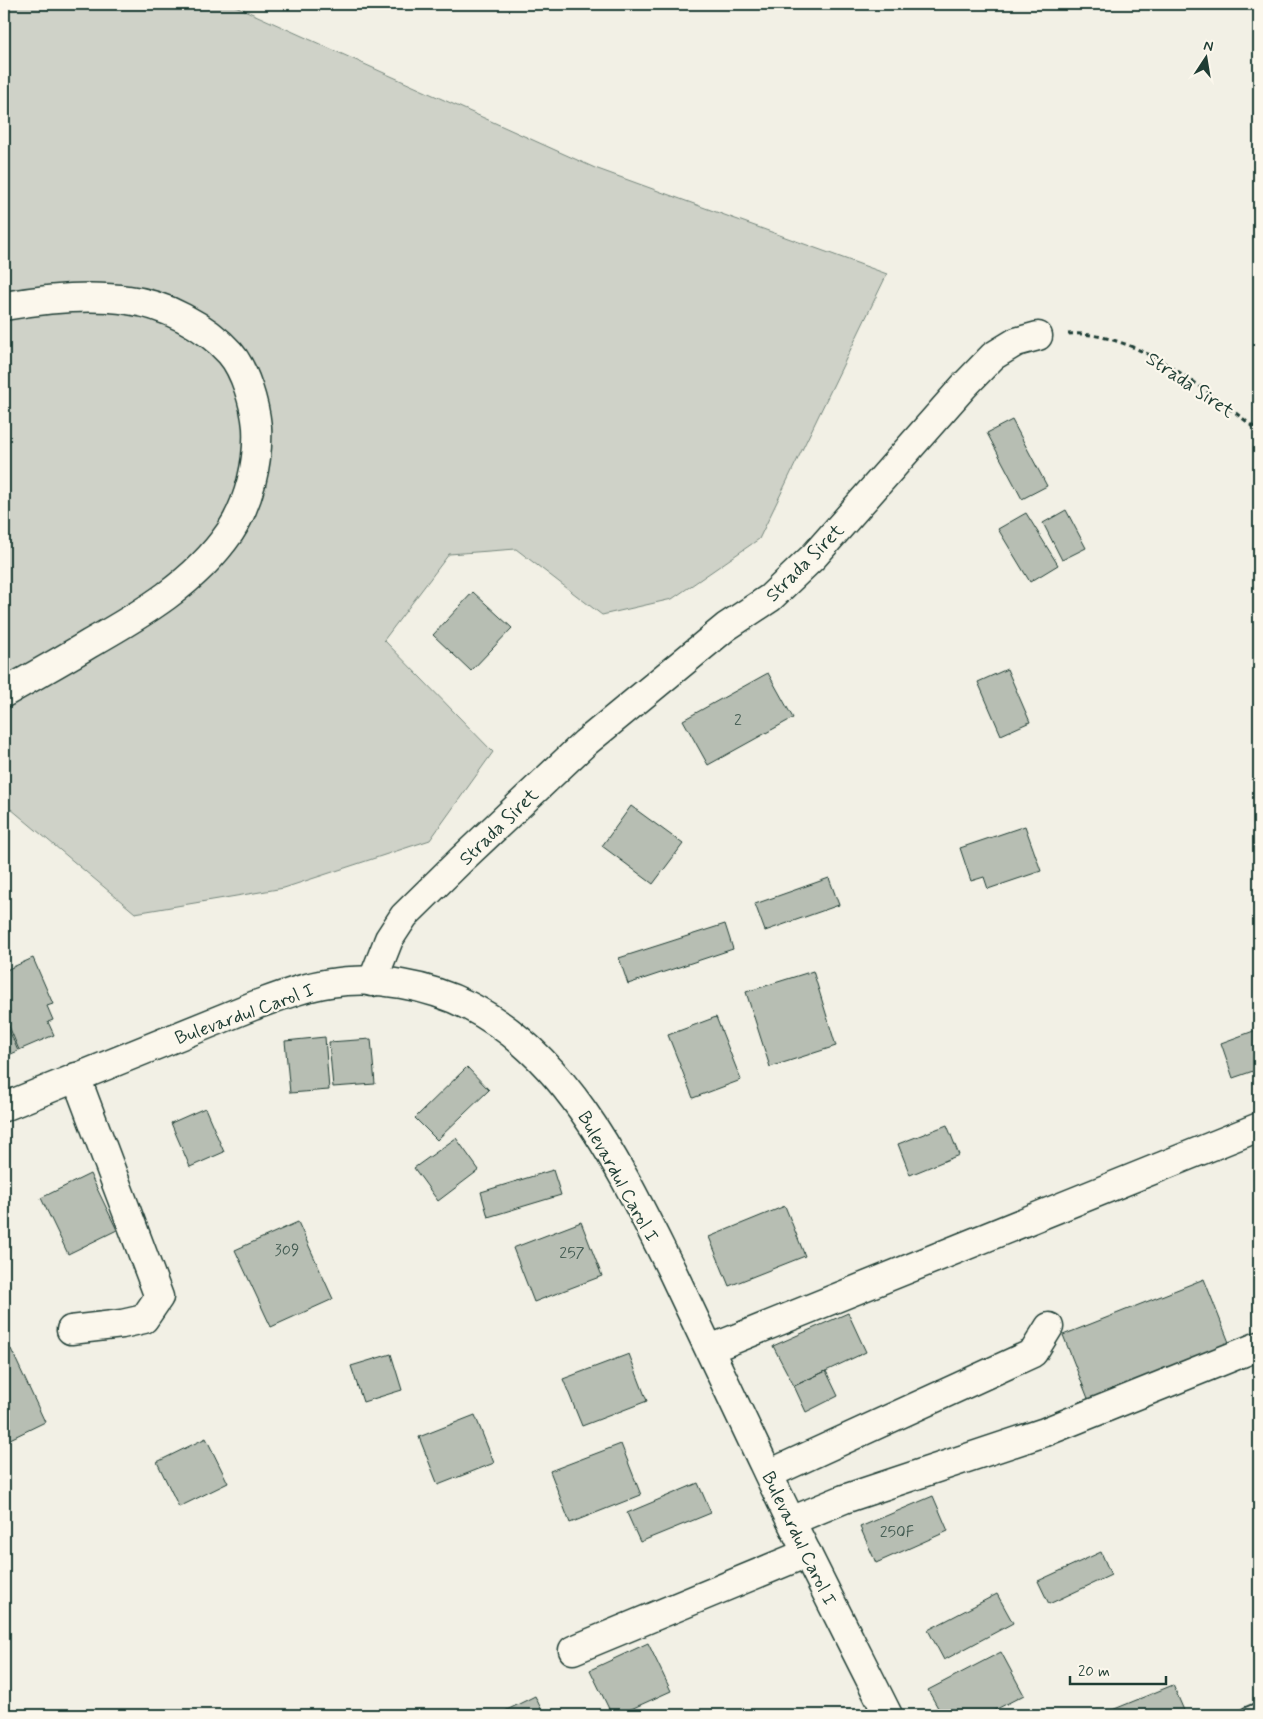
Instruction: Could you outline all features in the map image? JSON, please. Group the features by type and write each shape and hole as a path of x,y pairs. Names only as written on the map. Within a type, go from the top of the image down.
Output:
{"street":[{"path":"4,306 34,301 88,297 130,300 171,311 205,330 231,354 250,391 256,414 258,446 243,506 230,531 206,562 177,589 133,620 4,693"},
{"name":"Strada Siret","path":"372,982 389,939 404,916 585,743 726,627 770,598 814,556 964,386 994,356 1016,342 1038,336"},
{"name":"Bulevardul Carol I","path":"4,1107 253,1006 294,991 331,983 372,982 407,985 439,993 470,1006 496,1022 554,1074 582,1107 617,1164 710,1348 807,1554 888,1715"},
{"path":"71,1330 122,1324 144,1319 159,1297 76,1077"},
{"path":"710,1348 1259,1127"},
{"path":"769,1474 1033,1353 1049,1327"},
{"path":"791,1521 844,1499 1045,1432 1259,1346"},
{"path":"573,1650 807,1554"}],"lane":[{"path":"1247,1715 1259,1710"}],"path":[{"name":"Strada Siret","path":"1038,336 1084,333 1134,346 1189,378 1259,431"}],"shaded area":[{"path":"4,4 231,4 595,168 887,274 759,539 672,599 602,615 516,549 449,554 384,640 493,752 430,840 284,888 135,913 11,809 4,811"}],"building":[{"path":"1012,420 1047,486 1022,499 987,433"},
{"path":"1066,510 1086,548 1062,560 1043,523"},
{"path":"1026,513 1058,565 1030,582 998,529"},
{"path":"473,592 512,628 471,671 433,635"},
{"path":"1007,669 1030,722 1001,735 978,682"},
{"path":"768,673 793,718 708,765 683,720"},
{"path":"631,806 683,844 653,884 602,846"},
{"path":"1025,826 1041,871 988,889 984,877 971,881 960,848"},
{"path":"829,878 839,905 765,931 755,904"},
{"path":"725,924 733,949 628,984 619,958"},
{"path":"33,958 53,1004 47,1006 53,1020 48,1022 54,1035 19,1050 4,1014 4,971"},
{"path":"813,971 836,1046 770,1067 746,992"},
{"path":"716,1017 741,1080 693,1098 668,1035"},
{"path":"4,1018 18,1051 4,1057"},
{"path":"1259,1029 1259,1069 1233,1078 1221,1043"},
{"path":"325,1037 329,1090 290,1093 285,1041"},
{"path":"371,1039 375,1084 333,1087 329,1042"},
{"path":"467,1067 489,1090 437,1140 415,1118"},
{"path":"205,1108 224,1152 190,1167 171,1123"},
{"path":"947,1125 959,1155 910,1175 898,1144"},
{"path":"456,1138 479,1170 438,1201 414,1168"},
{"path":"553,1170 561,1195 488,1217 481,1192"},
{"path":"90,1174 117,1230 68,1254 41,1198"},
{"path":"785,1206 805,1256 729,1286 709,1237"},
{"path":"298,1222 333,1299 271,1327 235,1250"},
{"path":"581,1222 602,1276 534,1302 513,1248"},
{"path":"1204,1279 1232,1350 1091,1406 1063,1335"},
{"path":"848,1313 866,1352 794,1386 773,1346"},
{"path":"11,1349 45,1422 4,1442 4,1352"},
{"path":"391,1354 402,1390 363,1402 351,1366"},
{"path":"629,1354 647,1401 582,1426 563,1379"},
{"path":"826,1371 838,1396 806,1412 794,1386"},
{"path":"475,1415 494,1463 438,1485 419,1437"},
{"path":"206,1438 228,1483 179,1507 157,1462"},
{"path":"621,1444 641,1495 570,1523 550,1471"},
{"path":"698,1483 711,1513 640,1542 627,1513"},
{"path":"933,1496 948,1531 876,1563 860,1527"},
{"path":"1101,1552 1111,1575 1049,1604 1038,1581"},
{"path":"997,1594 1013,1623 944,1660 928,1630"},
{"path":"648,1643 671,1691 618,1715 612,1715 590,1670"},
{"path":"1001,1652 1024,1695 985,1715 942,1715 928,1690"},
{"path":"1173,1685 1186,1715 1100,1715"},
{"path":"535,1696 544,1715 497,1715"}]}
